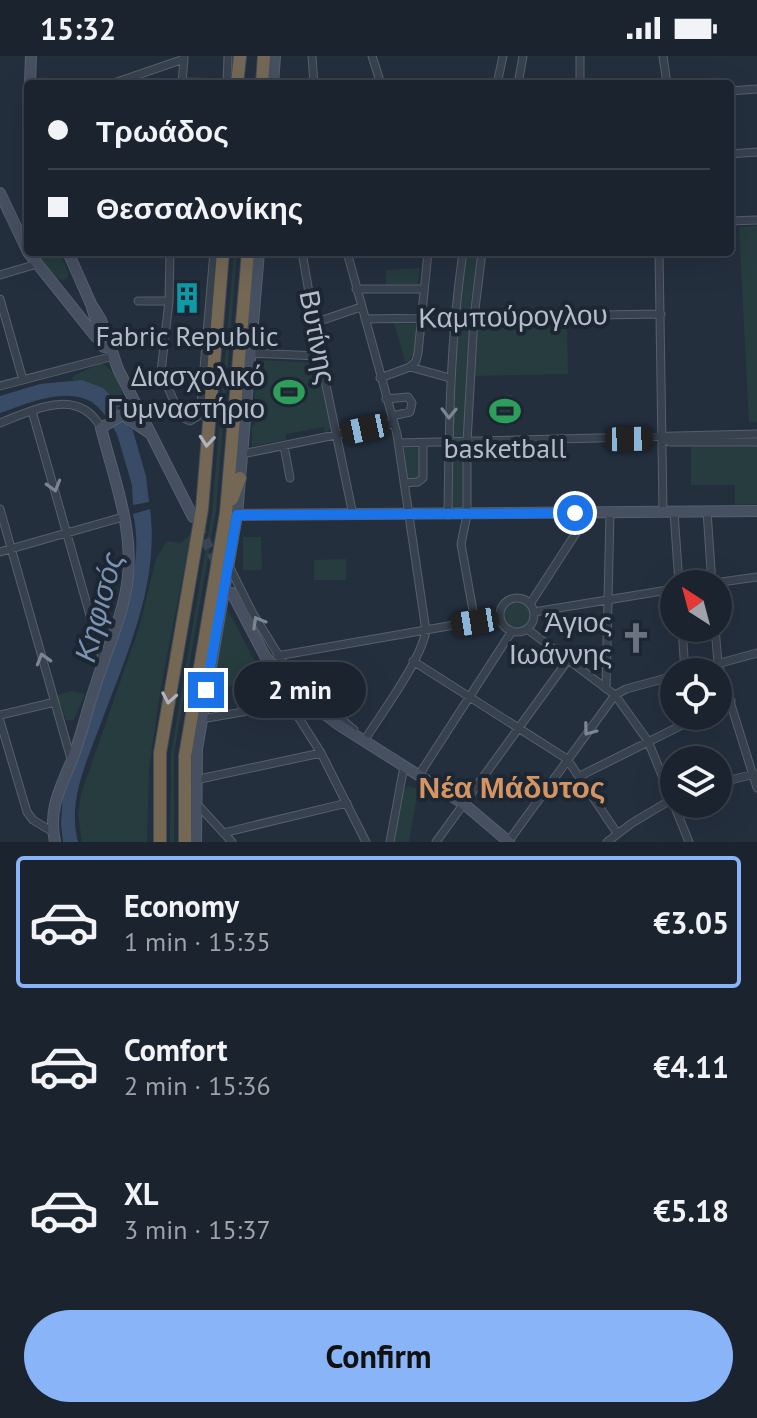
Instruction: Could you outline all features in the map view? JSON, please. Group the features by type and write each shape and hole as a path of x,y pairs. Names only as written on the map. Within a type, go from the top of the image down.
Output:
{"highway":[{"path":"231,80 240,56"},
{"path":"262,80 264,56"},
{"path":"160,842 160,753 202,509 223,256"},
{"path":"231,514 248,256"},
{"path":"185,842 185,756 240,478"}],"street":[{"path":"30,80 31,56"},
{"path":"228,56 230,80"},
{"path":"273,80 275,56"},
{"path":"312,56 314,80"},
{"path":"372,56 380,80"},
{"path":"498,80 503,56"},
{"path":"519,80 523,56"},
{"path":"580,56 580,80"},
{"path":"663,56 666,80"},
{"path":"122,80 184,57 182,80"},
{"path":"734,91 757,89"},
{"path":"734,154 757,152"},
{"path":"0,193 24,244"},
{"path":"734,221 757,220"},
{"path":"31,256 118,369 193,517"},
{"path":"72,256 85,291 101,320 118,369"},
{"path":"170,256 169,301 161,372 181,417 190,421 200,415 214,256"},
{"path":"240,478 259,256"},
{"name":"Βυτίνης","path":"303,256 353,515"},
{"path":"348,256 398,443 426,631 413,661 364,741"},
{"path":"380,378 410,367 416,361 428,256"},
{"path":"448,515 450,378 462,256"},
{"path":"475,622 461,544 467,515 467,442 474,317 482,256"},
{"path":"659,256 662,438 677,570"},
{"path":"0,275 37,264"},
{"path":"57,288 68,287 79,276"},
{"path":"356,289 424,289"},
{"path":"66,300 74,300 85,291"},
{"path":"0,299 23,380"},
{"path":"138,301 169,301"},
{"path":"91,304 102,345"},
{"path":"314,323 361,307"},
{"name":"Καμπούρογλου","path":"365,319 661,314"},
{"path":"250,353 320,356"},
{"path":"0,386 110,357"},
{"path":"410,367 450,378"},
{"path":"54,837 53,817 59,785 72,761 127,587 129,546 123,517 116,420 131,394"},
{"path":"242,454 337,436 410,412 412,403 408,397 386,399"},
{"path":"0,423 58,403 70,404 140,425 152,436"},
{"path":"116,420 138,409"},
{"path":"32,411 103,661"},
{"path":"398,443 757,434"},
{"path":"662,438 670,442 757,442"},
{"path":"404,483 420,482 423,478 423,443"},
{"path":"284,446 290,478"},
{"path":"0,509 72,761"},
{"path":"707,511 709,570"},
{"path":"196,842 195,780 201,719 228,564 231,514 757,511"},
{"path":"606,689 610,512"},
{"path":"527,629 533,621 532,608 589,513"},
{"path":"0,552 123,517"},
{"path":"228,564 277,656 298,684 338,715 364,741"},
{"path":"732,581 757,577"},
{"path":"532,608 660,591"},
{"path":"232,593 265,656 286,684 317,710 464,804 508,842 615,695 660,680"},
{"path":"532,608 523,599 512,599 503,606 500,617 504,626 512,631 527,629 615,695 648,741 660,769"},
{"path":"277,656 500,617"},
{"path":"419,775 512,631"},
{"path":"732,659 757,653"},
{"path":"436,842 568,660"},
{"path":"413,661 567,759 617,833"},
{"path":"54,837 27,812 0,718 55,702"},
{"path":"201,719 286,703 292,706 321,753 366,842"},
{"path":"732,704 757,788"},
{"path":"580,776 671,730"},
{"path":"195,780 321,753"},
{"path":"390,842 404,766"},
{"path":"732,780 755,774"},
{"path":"195,802 232,842"},
{"path":"223,833 347,803"},
{"path":"608,842 617,833 660,807"},
{"path":"680,818 689,842"}],"green space":[{"path":"757,226 757,422 749,422 739,227"},
{"path":"61,256 69,273 66,280 56,279 40,257"},
{"path":"234,256 237,256 216,511 174,754 174,842 170,842 171,754 212,511"},
{"path":"466,256 478,256 469,313 458,314"},
{"path":"420,268 418,285 386,286 386,270"},
{"path":"477,321 489,321 490,327 567,325 568,374 475,376"},
{"path":"394,323 416,324 414,353 406,364"},
{"path":"457,325 470,325 463,437 451,437"},
{"name":"Διασχολικό Γυμναστήριο","path":"260,360 317,363 331,427 328,431 325,432 324,427 286,434 286,440 252,446 256,364"},
{"path":"101,363 110,369 119,384 121,404 103,388 72,380 73,376"},
{"name":"basketball","path":"512,395 513,426 499,427 498,396"},
{"path":"757,446 757,504 735,505 735,485 691,485 691,447"},
{"path":"465,447 464,507 451,507 451,448"},
{"path":"404,448 420,448 420,478 408,480"},
{"path":"191,534 161,686 149,768 147,842 82,842 78,814 81,794 139,628 156,559 167,541 181,543"},
{"path":"243,537 261,537 262,570 243,570"},
{"path":"346,559 346,580 314,580 314,560"},
{"path":"105,593 117,594 101,645 91,611 103,607"},
{"path":"517,601 527,605 531,615 527,625 517,629 507,625 503,615 507,605"},
{"path":"227,609 255,661 268,678 212,690"},
{"path":"71,691 85,694 74,720 66,720 57,695"},
{"path":"408,786 418,789 409,842 394,842 402,792"}],"water":[{"path":"82,380 103,388 122,406 105,411 93,402 67,396 40,399 0,413 0,396 40,384"},
{"path":"132,428 146,476 149,502 133,505 132,485 117,434"},
{"path":"150,509 150,564 139,619 80,781 75,811 78,842 63,842 63,790 131,589 136,546 133,514"}],"waterway":[{"name":"Κηφισός","path":"97,397 117,420 131,449"}],"tunnel":[{"path":"198,526 218,566"}],"place":[{"name":"Fabric Republic","path":"187,298"},
{"name":"Διασχολικό Γυμναστήριο","path":"289,392"},
{"name":"basketball","path":"505,411"},
{"name":"Άγιος Ιωάννης","path":"636,638"}],"district":[{"name":"Νέα Μάδυτος","path":"512,788"}],"route":[{"path":"206,690 237,515 575,513"}]}
